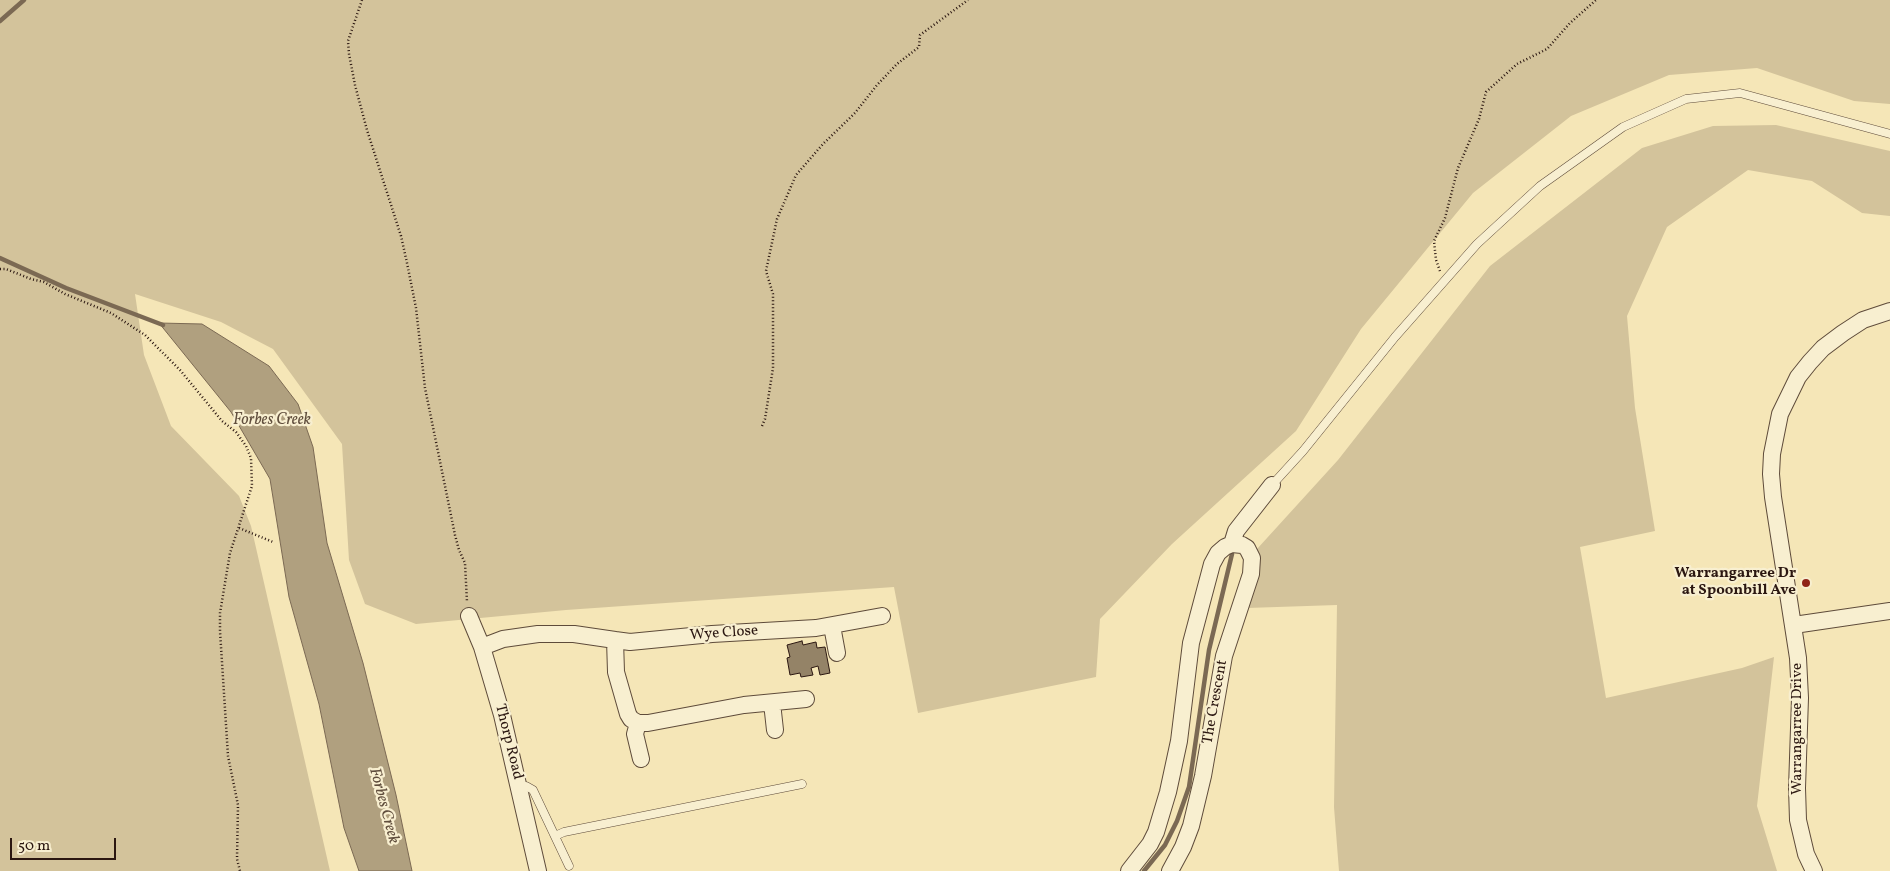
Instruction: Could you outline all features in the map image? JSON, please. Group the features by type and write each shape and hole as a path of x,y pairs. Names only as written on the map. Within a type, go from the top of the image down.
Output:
{"street":[{"name":"Warrangarree Drive","path":"1814,871 1806,854 1798,820 1797,788 1800,698 1794,625 1773,497 1771,474 1775,433 1780,414 1798,377 1823,348 1863,320 1890,311"},
{"name":"The Crescent","path":"1232,544 1236,531 1272,485"},
{"name":"The Crescent","path":"1128,871 1145,852 1156,832 1168,792 1179,741 1188,660 1193,634 1212,564 1224,547 1232,544 1242,545 1247,548 1252,558 1251,574 1224,656 1203,776 1191,826 1183,847 1170,871"},
{"path":"1794,625 1890,611"},
{"name":"Thorp Road","path":"469,616 482,647 502,715 538,871"},
{"name":"Wye Close","path":"482,647 503,640 538,634 574,634 630,642 712,634 816,628 882,616"},
{"path":"832,626 837,653"},
{"path":"616,640 616,672 628,714 631,719 638,723 648,723 717,709 806,699"},
{"path":"772,702 775,730"},
{"path":"638,723 635,734 641,759"}],"lane":[{"path":"1272,485 1303,451 1395,337 1477,244 1540,186 1623,127 1686,99 1740,92 1890,134"},
{"path":"555,836 564,832 802,784"},
{"path":"519,786 526,786 533,790 569,866"}],"path":[{"path":"362,0 348,41 349,54 355,85 401,236 407,263 416,308 425,388 457,543 465,563 469,616"},
{"path":"762,426 765,420 773,368 773,294 766,272 777,219 796,175 823,144 855,113 877,84 918,47 920,35 968,0"},
{"path":"1444,282 1436,260 1434,241 1445,218 1458,168 1479,119 1486,92 1517,64 1547,50 1570,23 1596,0"},
{"path":"0,269 6,269 31,280 44,282 65,294 111,313 145,335 180,370 222,421 236,432 246,446 251,458 252,486 230,553 220,613 228,756 238,805 237,859 240,871"},
{"path":"239,528 273,542"}],"shaded area":[{"path":"0,0 1890,0 1890,104 1854,101 1757,68 1669,75 1571,116 1473,193 1361,329 1296,431 1172,544 1100,619 1096,677 918,713 894,587 566,610 416,624 365,604 349,560 342,444 273,349 221,322 135,294 144,355 171,426 239,496 251,526 330,871 0,871"},
{"path":"1776,125 1890,151 1890,216 1862,213 1812,181 1748,170 1667,227 1627,316 1635,408 1655,531 1580,547 1606,698 1742,668 1774,657 1757,806 1777,871 1339,871 1334,807 1337,605 1247,608 1260,567 1257,549 1338,460 1490,266 1642,148 1713,126"}],"water":[{"name":"Forbes Creek","path":"159,323 202,324 269,366 298,404 313,447 327,543 363,663 396,795 412,871 359,871 344,828 319,704 289,597 270,479 231,412"}],"building":[{"path":"802,641 803,645 816,642 817,648 825,647 830,673 820,675 818,666 811,668 813,675 801,677 800,673 790,675 787,658 790,657 787,645"}],"waterway":[{"name":"Forbes Creek","path":"0,21 24,0"},
{"name":"Forbes Creek","path":"0,258 66,288 163,325"},
{"path":"1144,871 1165,845 1177,821 1189,787 1209,650 1232,554"}],"place":[{"name":"Warrangarree Dr at Spoonbill Ave","path":"1806,583"}]}
